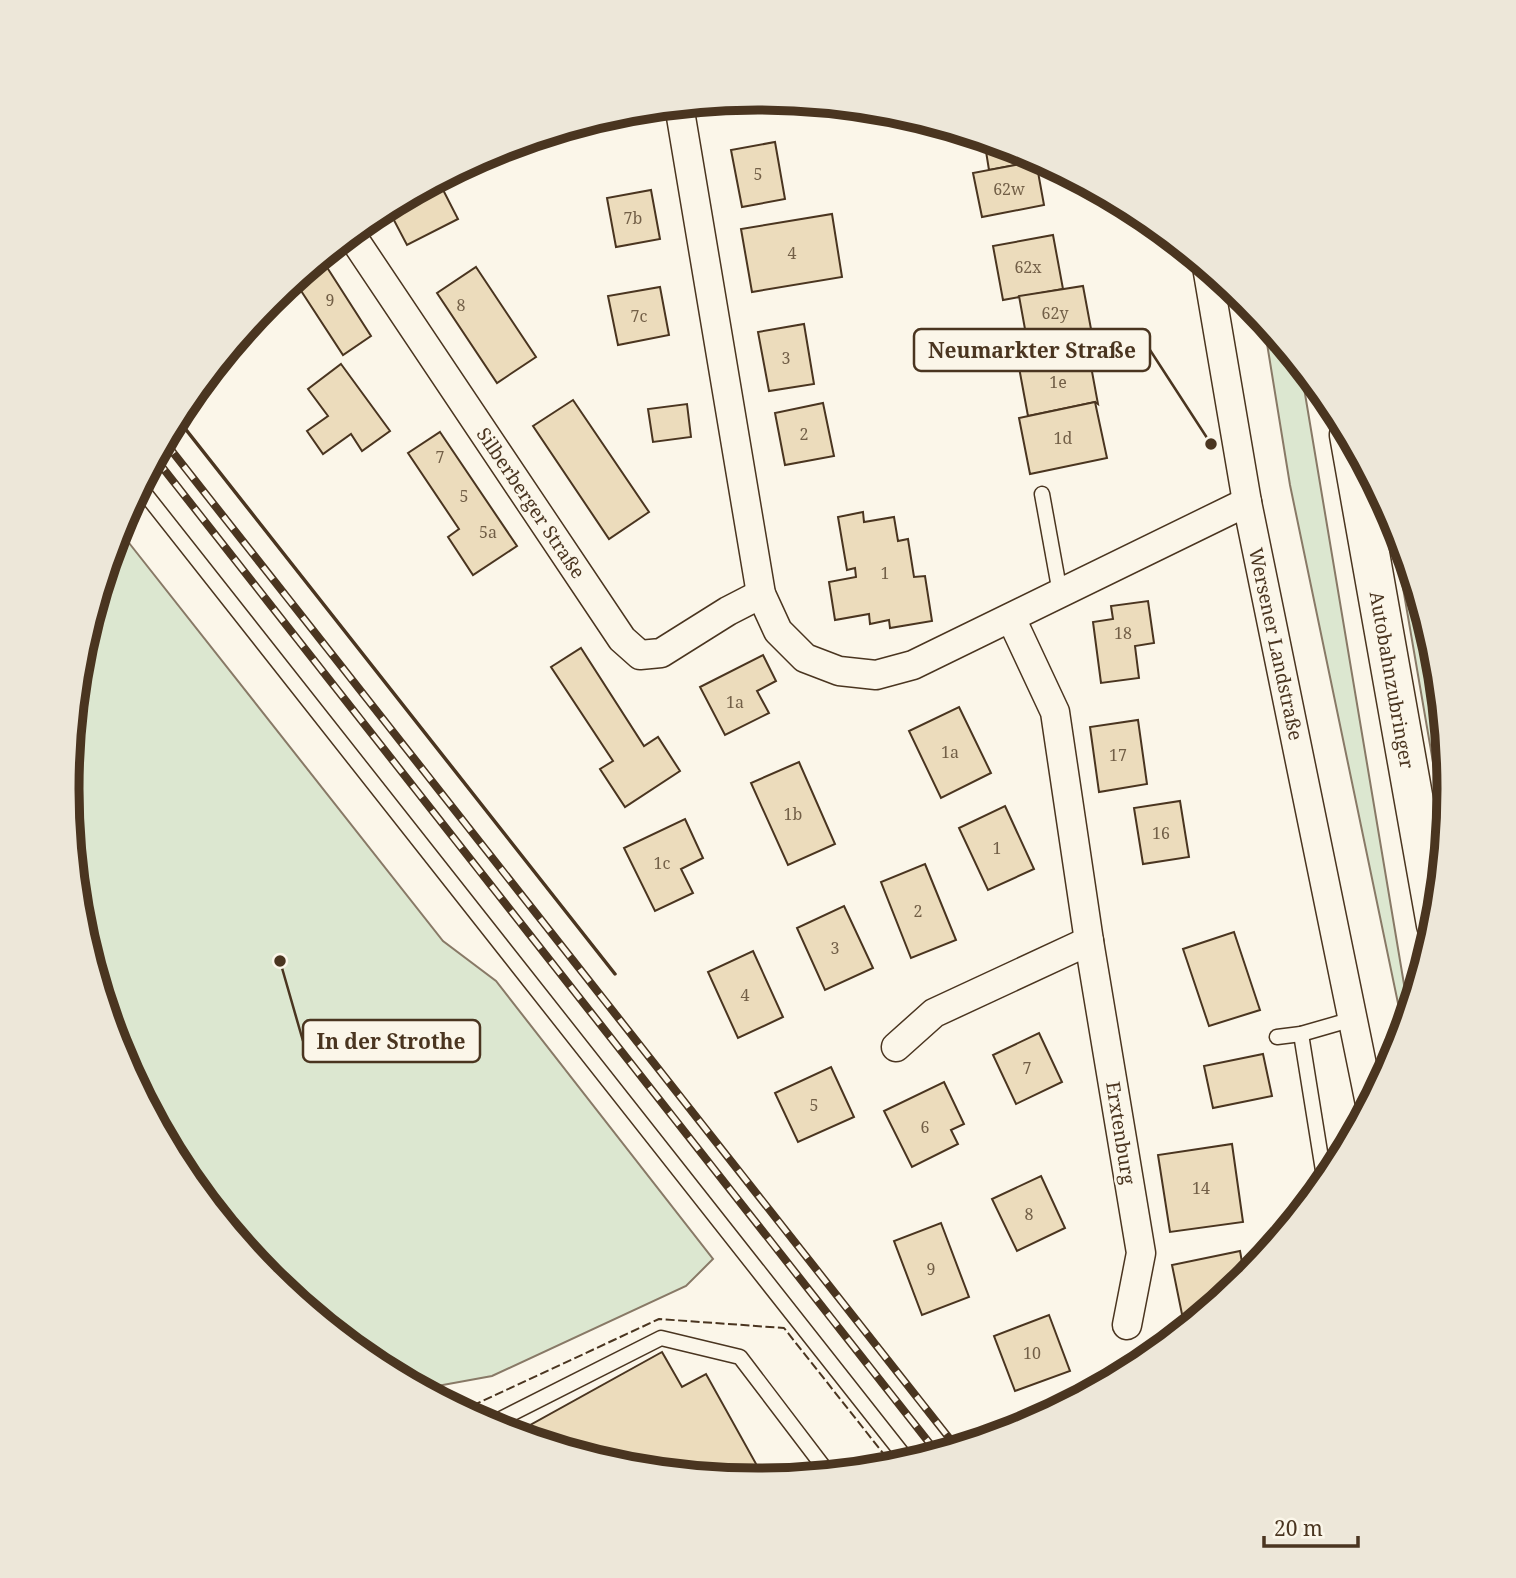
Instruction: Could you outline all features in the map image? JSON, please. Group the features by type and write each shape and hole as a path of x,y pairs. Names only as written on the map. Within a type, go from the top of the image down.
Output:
{"highway":[{"name":"Autobahnzubringer","path":"1354,465 1429,888"}],"street":[{"path":"682,115 761,594 778,631 805,658 839,671 876,675 913,665 1247,502"},
{"name":"Silberberger Straße","path":"356,242 622,639 640,655 661,653 728,611 761,594"},
{"name":"Wersener Landstraße","path":"1209,281 1247,502 1367,1089"},
{"name":"Erxtenburg","path":"1011,618 1055,712 1089,941 1141,1253 1127,1325"},
{"path":"896,1047 934,1013 1089,941"}],"lane":[{"path":"1042,494 1060,593"},
{"path":"146,495 902,1453"},
{"path":"1277,1037 1301,1034 1353,1019"},
{"path":"1301,1034 1322,1167"},
{"path":"503,1419 661,1338 740,1357 822,1465"}],"green space":[{"path":"1266,338 1303,384 1405,993 1400,1011 1290,485"},
{"path":"126,539 443,941 496,981 713,1259 686,1286 492,1376 436,1386 381,1354 310,1300 247,1237 219,1203 170,1129 130,1049 102,965 92,922 80,833 79,789 80,745 92,656 102,613"},
{"path":"1399,566 1424,656 1436,745 1437,785"}],"building":[{"path":"775,142 785,199 742,207 731,150"},
{"path":"986,149 1023,163 989,170"},
{"path":"1023,163 1038,170 1044,205 982,217 973,173"},
{"path":"442,188 458,219 407,245 392,217"},
{"path":"651,190 660,239 616,247 607,198"},
{"path":"832,214 842,277 752,292 741,229"},
{"path":"1053,235 1063,289 1003,300 993,246"},
{"path":"326,265 371,336 343,355 299,288"},
{"path":"476,267 536,357 497,383 437,293"},
{"path":"1083,286 1091,329 1027,340 1019,296"},
{"path":"660,287 669,335 618,345 608,296"},
{"path":"804,324 814,384 769,391 758,332"},
{"path":"1088,350 1098,404 1095,402 1028,416 1018,362"},
{"path":"341,364 390,431 362,451 351,434 323,454 307,431 328,416 308,389"},
{"path":"573,400 649,512 609,539 533,426"},
{"path":"1095,402 1107,458 1030,474 1019,418"},
{"path":"823,403 834,456 785,465 775,413"},
{"path":"687,404 691,437 653,442 648,409"},
{"path":"440,432 517,546 473,575 448,537 459,529 408,453"},
{"path":"863,512 864,522 894,517 898,541 908,539 914,577 925,576 932,621 890,628 889,620 870,624 869,614 835,620 829,582 856,577 855,568 847,570 838,517"},
{"path":"1148,601 1154,643 1135,646 1139,678 1101,683 1093,622 1113,619 1111,606"},
{"path":"581,648 644,746 658,737 680,771 625,807 600,769 613,761 551,667"},
{"path":"763,655 776,681 757,691 769,713 725,735 700,687"},
{"path":"959,707 991,773 941,798 909,731"},
{"path":"1138,720 1147,784 1099,792 1090,727"},
{"path":"799,762 835,844 788,865 751,783"},
{"path":"1180,801 1189,857 1143,864 1134,808"},
{"path":"1005,806 1034,869 988,890 959,828"},
{"path":"685,819 703,858 681,869 693,893 655,911 624,848"},
{"path":"925,864 956,940 911,958 881,882"},
{"path":"844,906 873,968 825,990 797,928"},
{"path":"1234,932 1260,1010 1209,1026 1183,949"},
{"path":"753,951 783,1017 738,1038 708,972"},
{"path":"1039,1033 1062,1082 1016,1104 993,1055"},
{"path":"1263,1054 1272,1096 1213,1108 1204,1066"},
{"path":"831,1067 854,1117 798,1142 775,1093"},
{"path":"944,1082 964,1124 951,1130 958,1144 912,1167 884,1111"},
{"path":"1232,1144 1243,1222 1170,1232 1158,1155"},
{"path":"1041,1176 1065,1228 1017,1251 992,1199"},
{"path":"941,1223 969,1297 922,1315 894,1241"},
{"path":"1240,1251 1242,1264 1183,1319 1172,1265"},
{"path":"1049,1315 1070,1371 1015,1391 994,1336"},
{"path":"662,1352 682,1387 706,1374 758,1468 714,1467 625,1455 526,1427"}],"railway":[{"path":"170,449 951,1440"},
{"path":"161,466 931,1446"}],"fence":[{"path":"473,1405 659,1319 784,1328 885,1456"}],"wall":[{"path":"184,427 615,974"}],"place":[{"name":"Neumarkter Straße","path":"1211,444"},
{"name":"In der Strothe","path":"280,961"}]}
